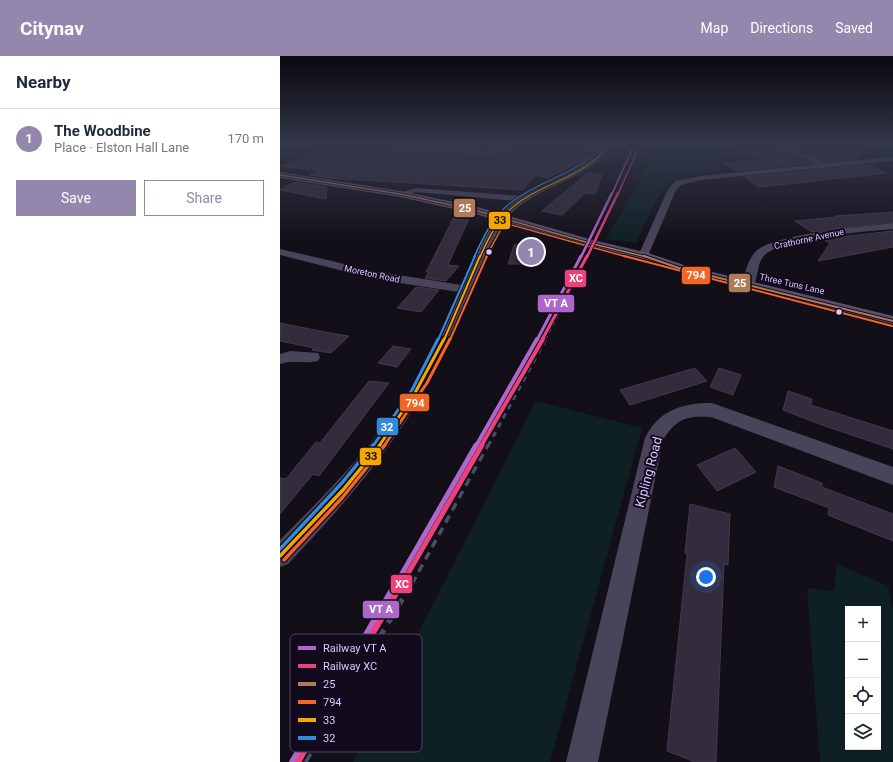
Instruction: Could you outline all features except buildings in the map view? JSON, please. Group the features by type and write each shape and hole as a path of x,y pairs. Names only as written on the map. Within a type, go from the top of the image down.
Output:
{"street":[{"name":"Three Tuns Lane","path":"299,178 400,194 502,217 589,243 643,256 679,268 750,280 893,310"},
{"path":"280,556 338,494 367,459 411,400 444,338 465,289 502,217 524,199 564,178"},
{"path":"643,256 672,189 678,182 702,178"},
{"path":"400,194 416,190 524,199"},
{"name":"Crathorne Avenue","path":"750,280 761,252 776,245 845,231 893,226"},
{"name":"Moreton Road","path":"280,252 378,276 465,289"},
{"name":"Three Tuns Lane","path":"750,280 893,321"},
{"path":"280,359 290,356 313,357"},
{"name":"Kipling Road","path":"582,762 654,438 666,421 687,409 712,410 893,476"}],"shaded area":[{"path":"642,178 677,178 665,188 659,196 637,243 606,239"},
{"path":"536,401 642,428 550,762 353,762 358,752 422,752 422,634 418,634"},
{"path":"836,564 888,586 893,610 893,762 820,762 807,588 835,591"}],"railway":[{"path":"587,257 600,231"},
{"path":"545,340 588,256"},
{"path":"488,446 546,339"},
{"path":"412,584 488,445"},
{"path":"382,634 412,583"},
{"path":"305,762 311,752"}],"transit line":[{"name":"25","path":"299,178 400,194 474,210 589,243 643,256 679,268 893,321"},
{"name":"32","path":"280,549 341,484 396,415 426,364 482,241 497,216 508,204 521,195 558,178"},
{"name":"33","path":"280,556 343,490 399,419 430,367 448,331 486,244 501,219 526,197 565,178"},
{"path":"366,634 481,437 562,293 600,220 619,178"},
{"name":"794","path":"284,560 361,476 379,454 412,407 438,363 485,260 506,220"},
{"name":"794","path":"501,222 647,263 892,326"},
{"path":"292,762 298,752"}],"rail line":[{"name":"XC","path":"372,634 546,333 586,260 625,178"},
{"name":"XC","path":"298,762 304,752"}],"place":[{"name":"The Woodbine","path":"531,252"}]}
